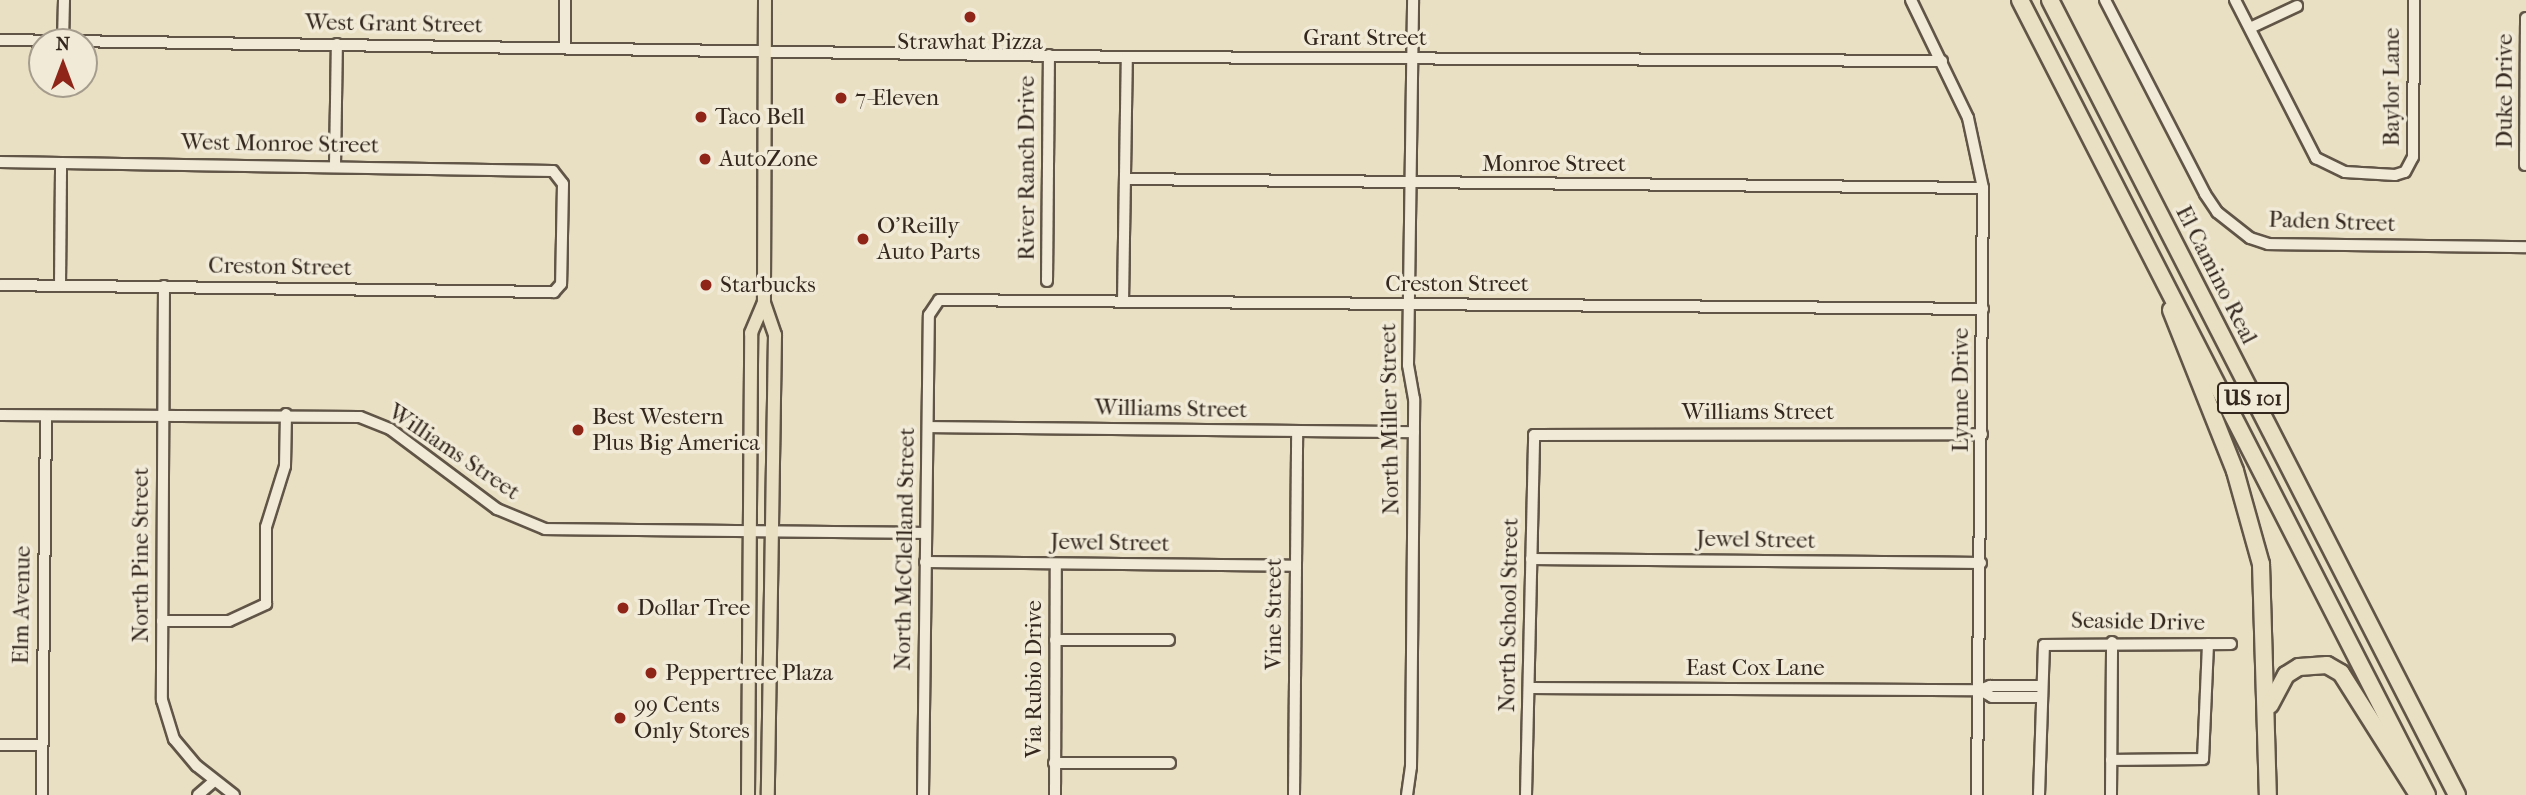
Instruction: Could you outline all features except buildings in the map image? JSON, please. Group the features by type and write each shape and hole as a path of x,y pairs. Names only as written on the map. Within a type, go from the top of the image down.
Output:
{"highway":[{"name":"US 101","path":"2020,0 2427,795"},
{"name":"El Camino Real","path":"2050,0 2457,795"},
{"path":"2163,281 2177,332 2251,517 2265,600 2268,795"},
{"path":"2268,710 2282,681 2299,667 2326,665 2341,673 2418,795"}],"main road":[{"path":"765,0 764,303 775,335 768,795"},
{"path":"748,795 751,333 764,303"}],"street":[{"path":"63,28 64,0"},
{"path":"565,0 565,47"},
{"name":"North Miller Street","path":"1407,795 1411,767 1413,432 1408,305 1413,0"},
{"name":"Lynne Drive","path":"1911,0 1968,118 1983,188 1982,563 1977,795"},
{"name":"Paden Street","path":"2105,0 2205,194 2217,212 2250,238 2268,244 2526,247"},
{"path":"2235,0 2250,28 2297,6"},
{"name":"Baylor Lane","path":"2250,28 2316,158 2345,172 2405,172 2413,157 2414,0"},
{"name":"Duke Drive","path":"2525,165 2526,18"},
{"name":"West Grant Street","path":"0,40 28,40"},
{"name":"West Grant Street","path":"98,41 788,50"},
{"path":"335,165 337,44"},
{"name":"Grant Street","path":"788,50 1413,60 1942,61"},
{"name":"River Ranch Drive","path":"1047,281 1049,55"},
{"path":"1124,302 1127,57"},
{"name":"West Monroe Street","path":"0,162 335,165 559,173 563,184 559,288"},
{"path":"60,286 61,163"},
{"name":"Monroe Street","path":"1125,179 1983,188"},
{"name":"Creston Street","path":"0,285 559,288"},
{"name":"North Pine Street","path":"164,286 162,701 167,729 214,781 234,795"},
{"name":"Creston Street","path":"932,305 943,300 1983,309"},
{"name":"North McClelland Street","path":"923,795 925,562 932,305"},
{"path":"162,621 229,621 266,604 266,527 285,466 286,414"},
{"name":"Williams Street","path":"0,415 286,414 376,421 497,509 538,527 926,533"},
{"name":"Elm Avenue","path":"41,795 46,416"},
{"name":"Williams Street","path":"928,427 1413,432"},
{"name":"Vine Street","path":"1294,795 1297,432"},
{"name":"Williams Street","path":"1534,435 1982,434"},
{"name":"North School Street","path":"1526,795 1534,435"},
{"name":"Jewel Street","path":"1531,559 1982,563"},
{"name":"Jewel Street","path":"925,562 1295,566"},
{"name":"Via Rubio Drive","path":"1055,795 1056,564"},
{"path":"1055,640 1169,640"},
{"path":"2111,795 2112,642"},
{"name":"Seaside Drive","path":"2040,692 2041,651 2045,644 2231,644"},
{"path":"2111,761 2203,759 2208,644"},
{"name":"East Cox Lane","path":"1530,688 1980,690 1990,686 2040,692"},
{"path":"2039,795 2040,692"},
{"path":"0,744 41,745"},
{"path":"1054,764 1170,764"},
{"path":"198,795 214,781"}],"place":[{"name":"Strawhat Pizza","path":"970,17"},
{"name":"7-Eleven","path":"841,98"},
{"name":"Taco Bell","path":"701,117"},
{"name":"AutoZone","path":"705,159"},
{"name":"O'Reilly Auto Parts","path":"863,239"},
{"name":"Starbucks","path":"706,285"},
{"name":"Best Western Plus Big America","path":"578,430"},
{"name":"Dollar Tree","path":"623,608"},
{"name":"Peppertree Plaza","path":"651,673"},
{"name":"99 Cents Only Stores","path":"620,718"}]}
